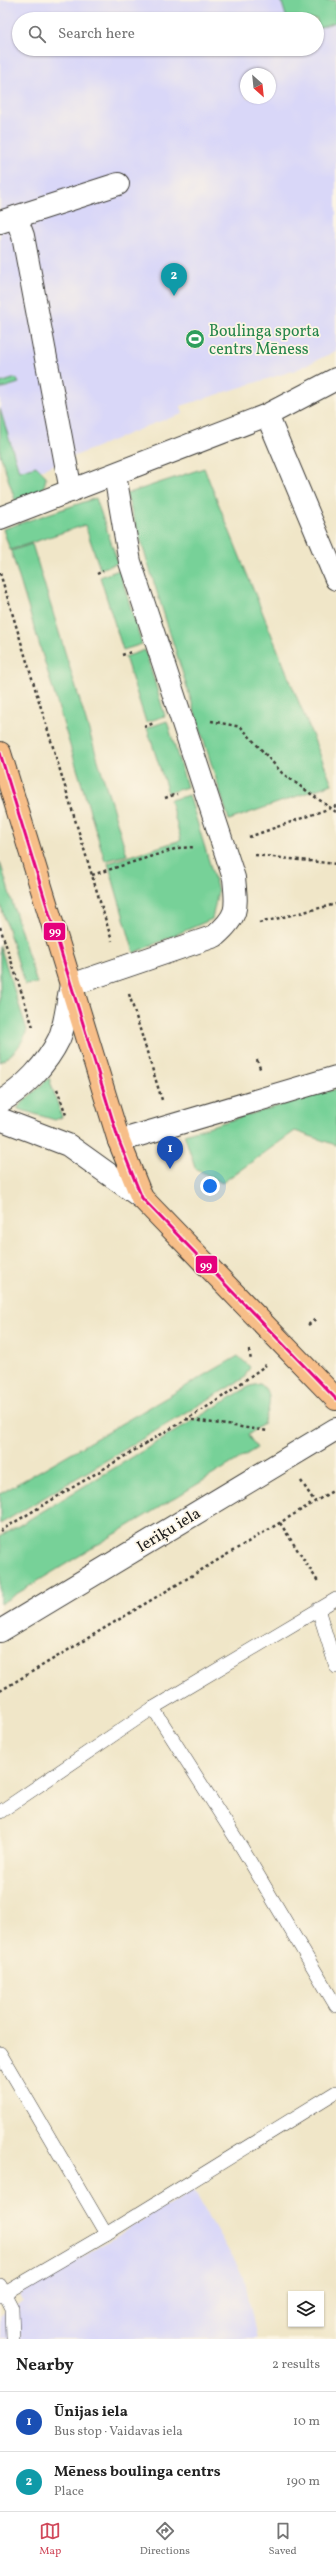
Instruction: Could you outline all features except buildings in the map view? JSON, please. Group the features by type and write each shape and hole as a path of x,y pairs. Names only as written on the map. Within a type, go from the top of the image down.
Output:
{"main road":[{"path":"0,753 119,1141 142,1198 336,1400"}],"street":[{"path":"71,492 23,236 8,220 118,184"},
{"path":"0,518 115,476 267,415 336,379"},
{"path":"267,415 336,579"},
{"path":"0,1102 15,1093 36,1072 59,1038 70,984 215,936 230,923 236,906 234,878 222,846 130,562 115,476"},
{"path":"119,1141 336,1077"},
{"path":"0,1119 68,1145 142,1198"},
{"name":"Ieriķu iela","path":"0,1631 336,1429"}],"lane":[{"path":"0,1812 153,1708 333,1600"},
{"path":"318,1609 336,1666"},
{"path":"153,1708 242,1848 336,2006"},
{"path":"0,2053 106,2234"},
{"path":"13,2339 12,2308 2,2291 106,2234 336,2092"}],"path":[{"path":"0,573 170,1126"},
{"path":"179,714 241,727 282,773 336,812"},
{"path":"222,846 336,806"},
{"path":"92,875 178,848 222,846 266,857 336,864"},
{"path":"230,923 262,922 336,904"},
{"path":"0,928 33,1030"},
{"path":"57,1088 66,1116"},
{"path":"308,1325 316,1318"},
{"path":"0,1531 215,1402 266,1365"},
{"path":"186,1419 268,1431"},
{"path":"299,1477 314,1502"},
{"path":"0,1691 336,1489"},
{"path":"280,1523 333,1600"}],"shaded area":[{"path":"0,0 336,0 336,351 296,370 181,406 183,414 155,423 19,479 0,417"},
{"path":"193,2190 244,2277 257,2339 0,2339 0,2316 23,2301 20,2294"}],"green space":[{"path":"281,0 336,0 336,22 324,26 324,12 285,12"},
{"path":"16,378 19,383 0,389 0,383"},
{"path":"0,409 19,471 36,466 46,476 43,488 37,495 16,503 0,454"},
{"path":"204,468 332,784 229,820 126,494"},
{"path":"96,498 118,563 100,569 85,525 10,550 3,529"},
{"path":"32,544 127,855 105,861 11,551"},
{"path":"119,570 142,644 123,650 100,577"},
{"path":"145,650 165,716 146,722 125,657"},
{"path":"167,721 187,787 168,793 147,728"},
{"path":"189,795 218,891 212,919 134,953 108,863 181,840 170,800"},
{"path":"0,862 37,984 25,985 0,903"},
{"path":"0,946 27,1030 17,1049 0,1062"},
{"path":"49,1078 62,1117 55,1120 18,1109 18,1107"},
{"path":"336,1089 336,1145 295,1131 222,1183 195,1168 184,1134"},
{"path":"238,1356 250,1367 244,1378 0,1524 0,1494"},
{"path":"260,1384 268,1392 269,1408 263,1424 248,1435 257,1448 0,1604 0,1537 250,1386"}],"transit line":[{"name":"99","path":"0,753 119,1141 142,1198 336,1399"}],"place":[{"name":"Mēness boulinga centrs","path":"174,296"},
{"name":"Boulinga sporta centrs Mēness","path":"195,339"},
{"name":"Ūnijas iela","path":"170,1169"}]}
